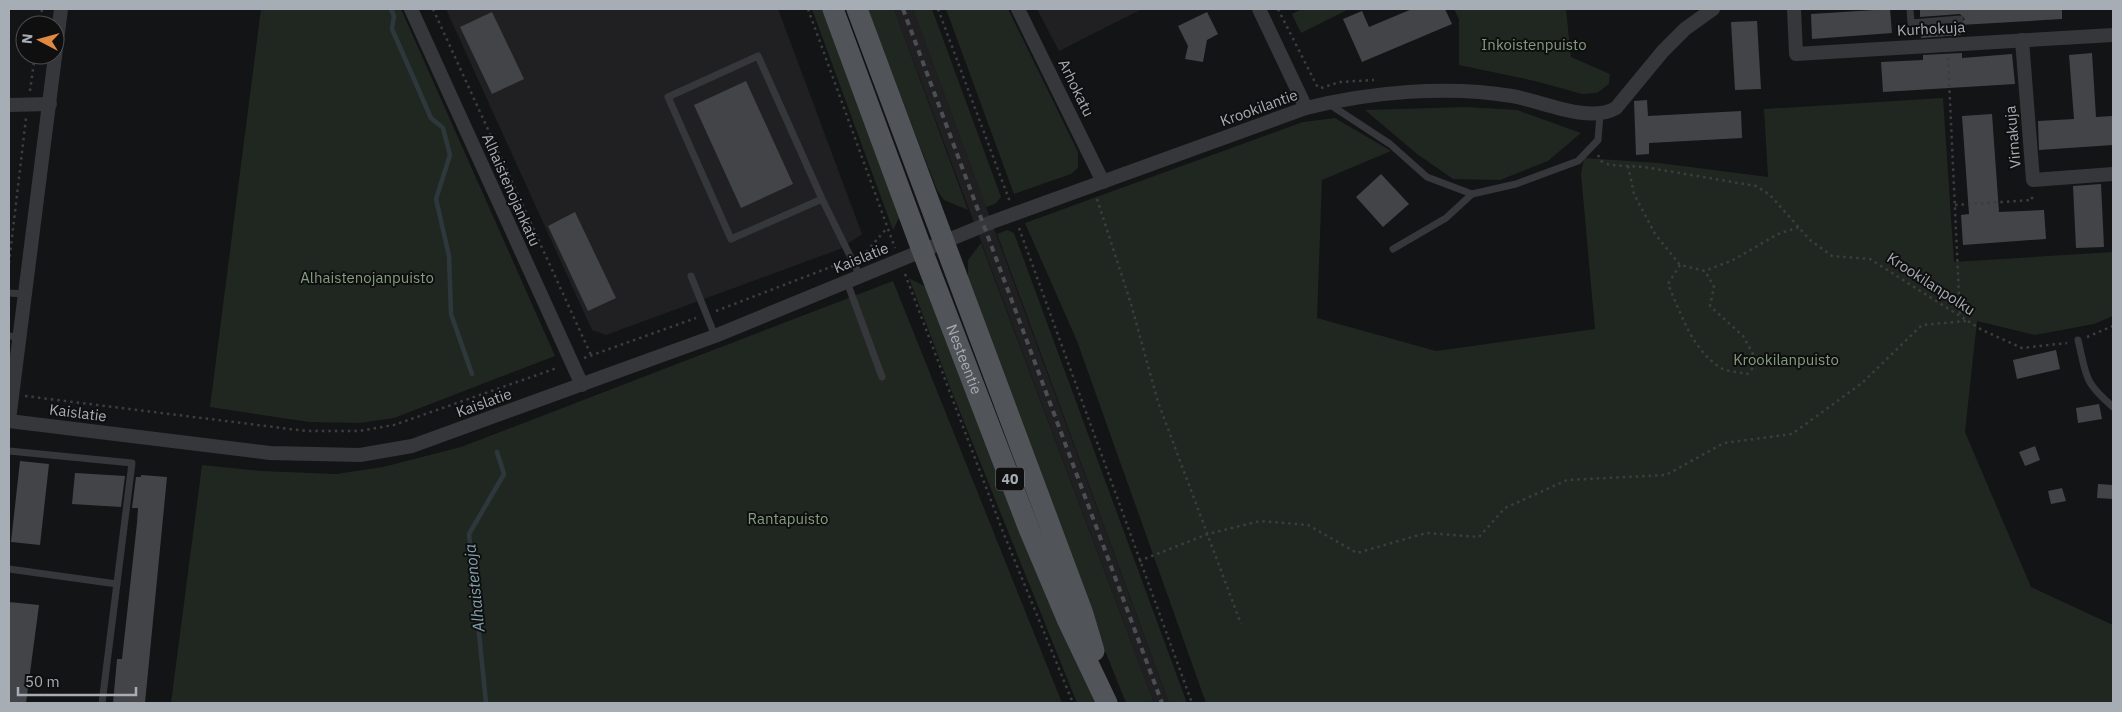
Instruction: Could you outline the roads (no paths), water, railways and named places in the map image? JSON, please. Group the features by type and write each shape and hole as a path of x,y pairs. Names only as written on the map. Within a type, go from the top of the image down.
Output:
{"main road":[{"name":"Nesteentie","path":"833,9 922,250 1029,529 1067,619 1108,703"},
{"name":"Nesteentie","path":"857,9 1083,614 1108,703"}],"street":[{"path":"9,420 12,396 14,336 25,294 61,9"},
{"name":"Alhaistenojankatu","path":"411,9 582,385"},
{"name":"Arhokatu","path":"1018,9 1098,184"},
{"path":"1259,9 1306,108"},
{"path":"1600,114 1616,108 1663,51 1685,29 1713,9"},
{"name":"Kurhokuja","path":"1794,9 1796,54 2113,35"},
{"name":"Virnakuja","path":"2022,40 2033,180 2113,174"},
{"name":"Krookilantie","path":"944,241 1306,108 1327,102 1400,93 1478,92 1510,95 1582,113 1600,114"},
{"path":"9,105 50,104"},
{"name":"Kaislatie","path":"9,420 270,453 360,456 412,446 582,385 715,336 944,241"}],"lane":[{"path":"1910,9 1911,23 1960,19"},
{"path":"822,199 731,239 668,97 758,56 822,199 853,258 860,276"},
{"path":"1327,102 1390,144 1427,177 1472,194"},
{"path":"1393,249 1446,218 1472,194 1516,184 1578,161 1598,140 1600,114"},
{"path":"691,276 715,336"},
{"path":"846,282 882,377"},
{"path":"9,293 25,294"},
{"path":"2078,340 2085,374 2092,388 2113,408"},
{"path":"9,451 132,463 102,703"},
{"path":"9,569 117,584"}],"waterway":[{"path":"391,9 394,16 392,29 431,118 443,128 450,155 436,199 449,256 451,314 472,374"},
{"name":"Alhaistenoja","path":"486,703 469,534 504,474 497,452"}],"railway":[{"path":"903,9 1162,703"}],"park label":[{"name":"Inkoistenpuisto","path":"1534,45"},
{"name":"Alhaistenojanpuisto","path":"367,278"},
{"name":"Krookilanpuisto","path":"1786,360"},
{"name":"Rantapuisto","path":"788,519"}]}
